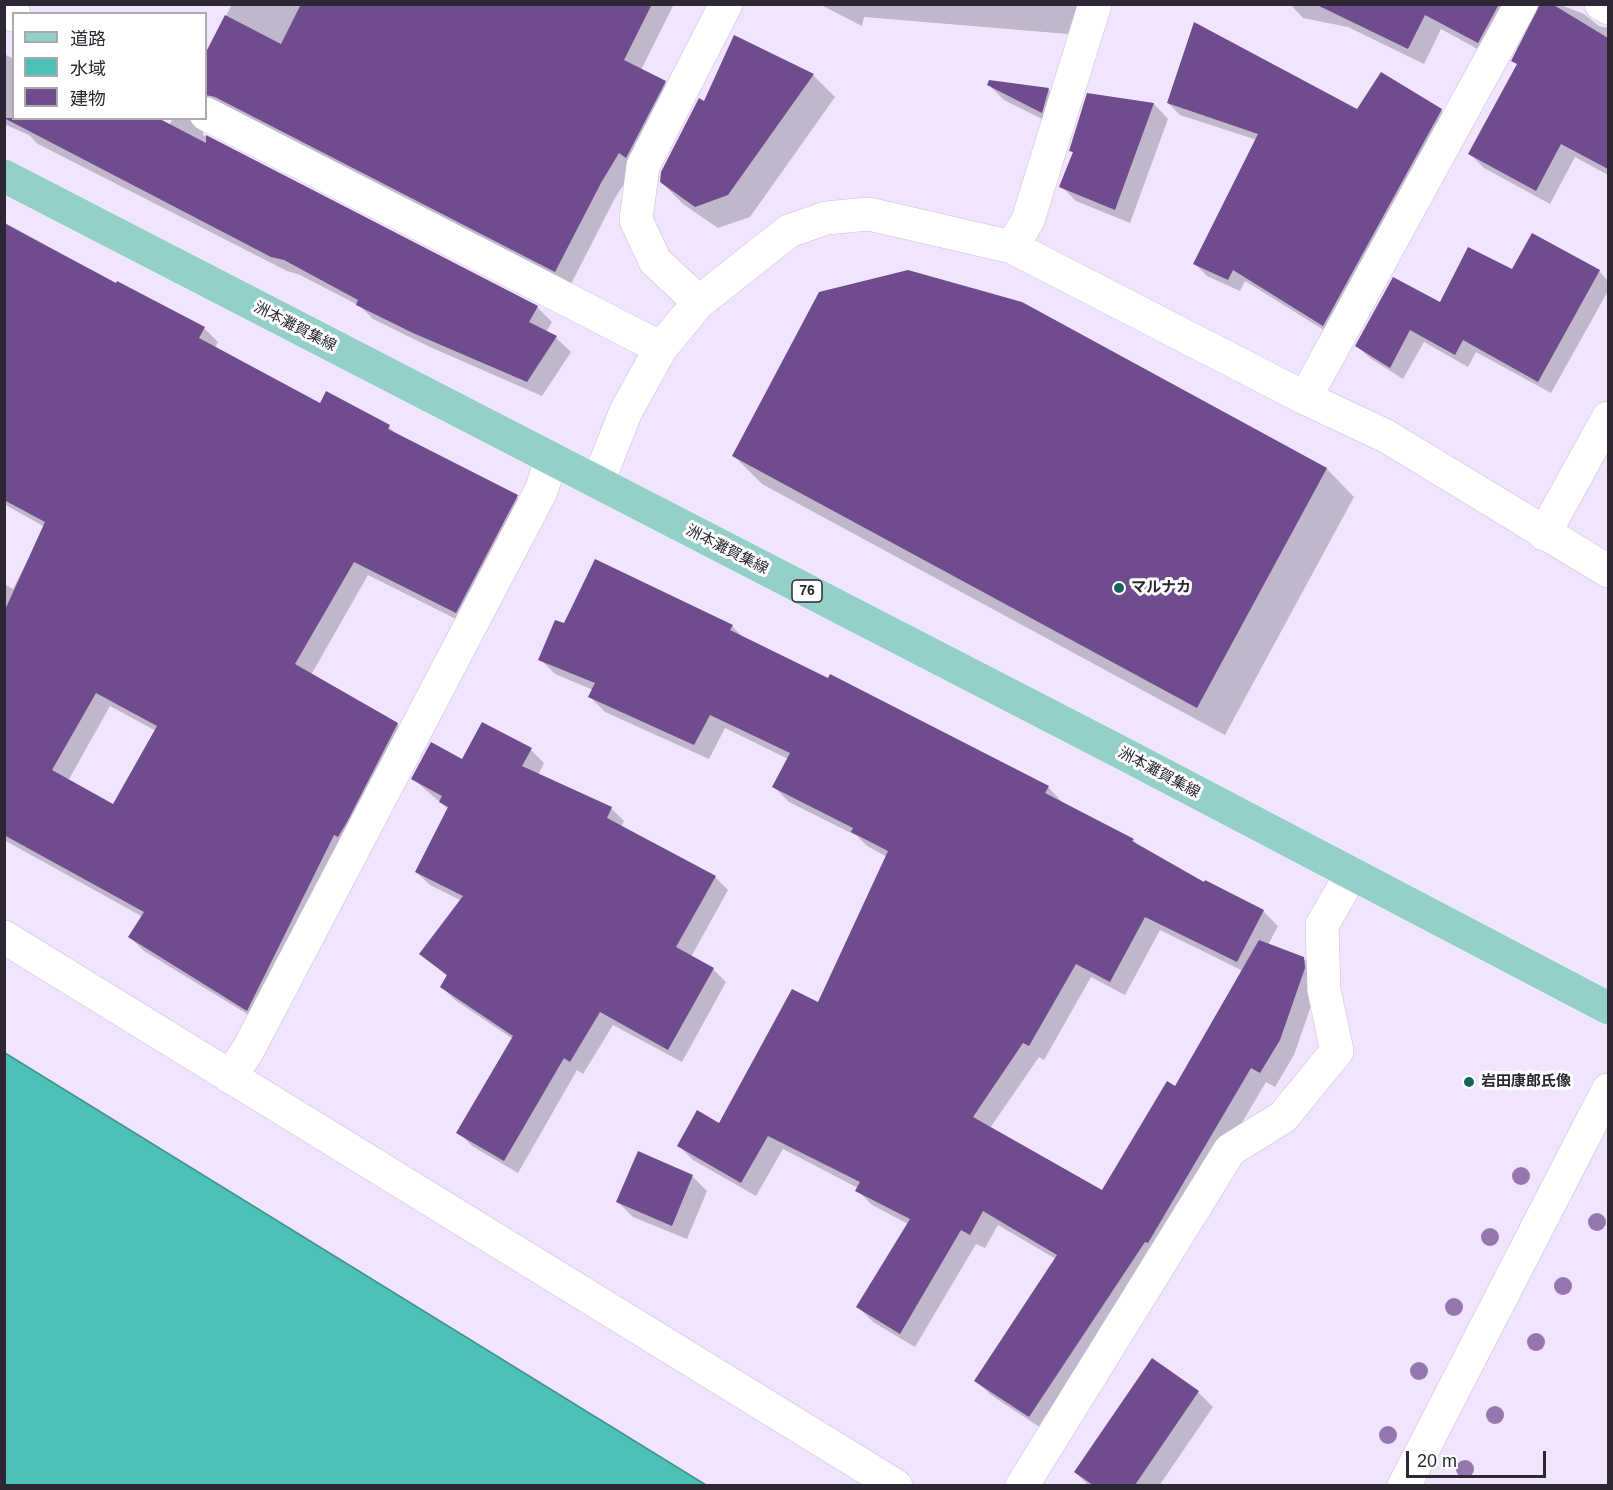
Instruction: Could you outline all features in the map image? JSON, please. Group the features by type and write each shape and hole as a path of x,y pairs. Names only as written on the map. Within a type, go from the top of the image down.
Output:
{"main road":[{"name":"洲本灘賀集線","path":"4,176 551,461 598,482 1126,755 1608,1008"}],"street":[{"path":"699,302 655,261 636,220 643,166 726,4"},
{"path":"1012,247 1028,220 1095,4"},
{"path":"1305,398 1521,4"},
{"path":"1601,4 1608,8"},
{"path":"207,115 661,348"},
{"path":"598,482 626,411 661,348 699,302 789,231 826,218 869,214 1012,247 1305,398 1386,436 1608,571"},
{"path":"1544,534 1608,418"},
{"path":"230,1077 248,1050 541,492 551,461"},
{"path":"1022,1485 1230,1150 1283,1117 1336,1051 1324,990 1322,925 1351,875"},
{"path":"4,937 896,1485"},
{"path":"1404,1485 1608,1090"}],"water":[{"path":"5,1053 706,1485 5,1485"}],"building":[{"path":"301,4 652,4 624,60 666,81 626,158 619,153 601,183 555,272 215,97 207,95 207,50 225,15 281,44"},
{"path":"1315,4 1499,4 1478,43 1425,15 1408,49"},
{"path":"1540,4 1552,4 1608,38 1608,169 1561,144 1536,191 1468,154 1517,64 1511,61"},
{"path":"1194,22 1357,109 1381,72 1442,109 1323,326 1233,270 1228,280 1193,264 1258,134 1167,103"},
{"path":"734,35 814,74 728,195 695,207 660,182 661,172 699,98 704,101"},
{"path":"989,80 1049,88 1042,113 987,85"},
{"path":"1087,93 1154,103 1115,210 1059,187 1073,152 1069,151"},
{"path":"4,118 12,118 12,120 162,120 206,143 206,135 538,306 529,322 557,336 527,382 413,333 356,305 358,300 284,260 271,257"},
{"path":"4,223 116,283 117,281 205,327 199,338 320,403 326,391 390,425 388,429 518,495 456,613 354,562 295,664 398,723 347,822 338,837 334,835 247,1011 128,937 144,912 4,835 4,612 45,522 4,500","holes":["96,693 157,726 113,804 52,770"]},
{"path":"1532,233 1600,270 1538,382 1463,340 1455,355 1410,330 1390,368 1355,346 1393,277 1440,302 1468,247 1512,269"},
{"name":"マルナカ","path":"908,270 1022,302 1327,468 1197,708 732,456 819,292"},
{"path":"595,559 733,625 730,630 828,678 830,674 1049,786 1045,793 1134,839 1132,841 1204,882 1205,880 1264,910 1237,962 1145,917 1110,982 1076,964 1029,1046 1023,1043 973,1117 1102,1190 1167,1081 1175,1086 1259,940 1304,957 1305,968 1280,1040 1260,1073 1251,1068 1148,1243 1145,1242 1029,1417 974,1381 1057,1255 983,1211 970,1235 961,1230 900,1334 856,1307 910,1219 855,1191 860,1182 768,1136 741,1183 677,1146 697,1110 719,1123 792,989 818,1002 888,851 851,832 853,828 772,787 790,753 710,715 694,745 588,697 595,683 538,660 555,620 564,623"},
{"path":"482,722 532,748 522,766 612,807 607,818 716,876 676,947 714,968 668,1050 600,1012 570,1062 564,1058 504,1161 456,1133 513,1036 440,987 447,975 419,954 463,896 415,872 448,807 439,802 442,796 411,779 431,742 462,759"},
{"path":"638,1151 693,1175 672,1226 616,1202"},
{"path":"1152,1358 1199,1391 1135,1485 1093,1485 1074,1472"}],"place":[{"name":"マルナカ","path":"1119,588"},
{"name":"岩田康郎氏像","path":"1469,1082"}]}
